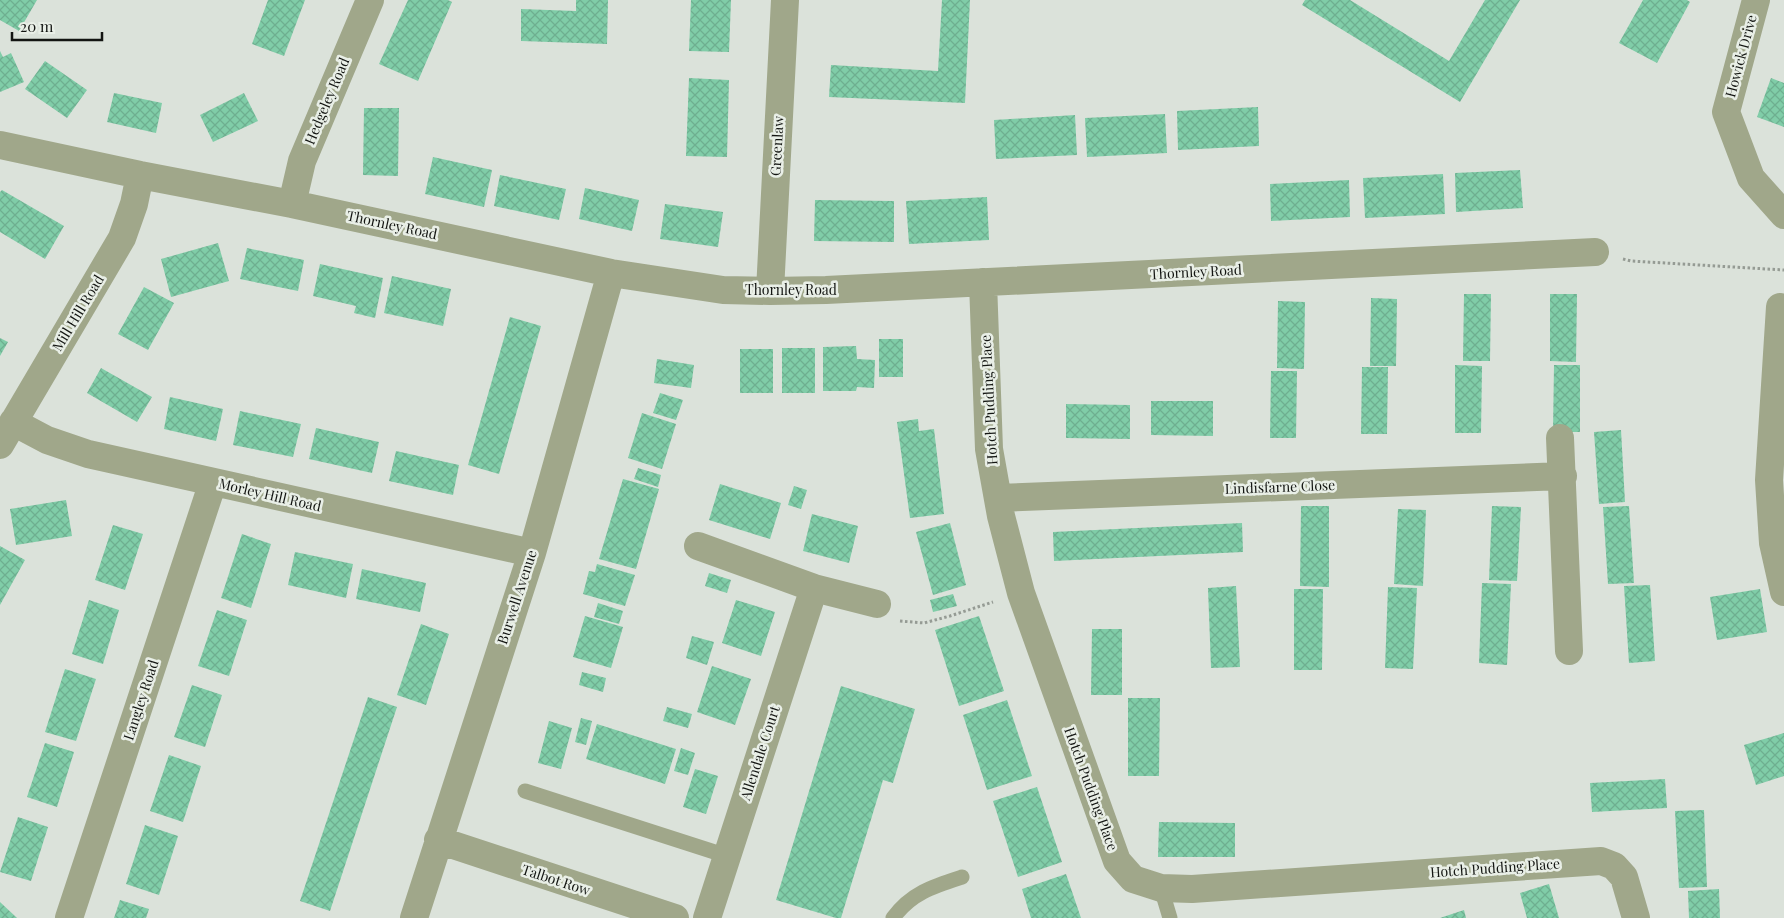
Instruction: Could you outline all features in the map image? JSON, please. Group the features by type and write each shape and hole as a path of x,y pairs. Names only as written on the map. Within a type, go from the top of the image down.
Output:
{"street":[{"name":"Hedgeley Road","path":"292,204 302,160 370,0"},
{"name":"Greenlaw","path":"770,291 785,0"},
{"name":"Howick Drive","path":"1756,0 1726,112 1751,178 1784,215"},
{"name":"Thornley Road","path":"0,146 292,204 611,273 723,290 826,290 1595,252"},
{"name":"Mill Hill Road","path":"6,433 122,238 134,204 140,175"},
{"name":"Burwell Avenue","path":"414,918 532,553 611,273"},
{"name":"Hotch Pudding Place","path":"983,282 989,449 1001,516 1021,593 1117,861 1133,879 1161,888 1192,889 1600,861 1614,866 1624,877 1636,918"},
{"path":"1780,307 1768,480 1773,543 1784,592"},
{"name":"Morley Hill Road","path":"6,433 47,440 88,454 532,553"},
{"path":"1560,438 1569,651"},
{"name":"Lindisfarne Close","path":"998,498 1563,476"},
{"name":"Langley Road","path":"69,918 213,482"},
{"path":"698,546 814,588 877,604"},
{"name":"Allendale Court","path":"707,918 814,588"},
{"name":"Talbot Row","path":"438,840 675,918"}],"lane":[{"path":"525,791 727,856"},
{"path":"893,918 902,906 931,887 962,877"},
{"path":"1161,888 1170,918"}],"path":[{"path":"1595,252 1631,261 1784,270"},
{"path":"877,604 884,615 894,620 924,623 1021,593"}],"building":[{"path":"0,0 37,0 19,31 0,20"},
{"path":"268,0 305,0 284,56 252,44"},
{"path":"408,0 448,0 452,2 418,81 379,64"},
{"path":"576,0 608,0 607,44 521,41 521,9 576,11"},
{"path":"691,0 731,0 729,52 689,51"},
{"path":"942,0 970,0 965,103 829,97 831,65 938,71"},
{"path":"1305,0 1350,0 1449,61 1485,0 1520,0 1460,102 1302,5"},
{"path":"1643,0 1687,0 1690,2 1657,63 1619,43"},
{"path":"0,51 3,57 11,53 24,82 0,92"},
{"path":"45,61 87,90 67,118 25,89"},
{"path":"689,78 729,80 727,157 686,156"},
{"path":"1771,78 1784,83 1784,127 1757,117"},
{"path":"114,93 162,103 156,133 107,122"},
{"path":"244,93 258,121 213,142 200,115"},
{"path":"1258,107 1259,146 1178,150 1177,111"},
{"path":"364,108 399,108 398,176 363,175"},
{"path":"1165,114 1167,153 1087,157 1085,118"},
{"path":"1075,115 1077,155 996,159 994,120"},
{"path":"433,157 492,170 484,207 425,194"},
{"path":"1520,170 1523,208 1456,212 1455,173"},
{"path":"1443,174 1445,214 1365,218 1363,178"},
{"path":"500,175 566,189 559,220 494,206"},
{"path":"1349,180 1350,217 1271,221 1270,184"},
{"path":"585,188 639,200 632,231 579,219"},
{"path":"2,190 64,226 45,259 0,232 0,192"},
{"path":"987,197 989,240 909,244 906,201"},
{"path":"815,200 894,201 894,242 814,241"},
{"path":"665,204 723,212 718,247 660,239"},
{"path":"218,243 229,281 171,297 161,259"},
{"path":"247,248 304,260 298,291 240,279"},
{"path":"320,264 383,278 375,318 354,313 356,306 313,296"},
{"path":"392,276 451,289 443,326 384,313"},
{"path":"144,287 174,303 148,350 118,334"},
{"path":"1464,294 1491,294 1490,361 1463,361"},
{"path":"1550,294 1577,294 1576,362 1550,361"},
{"path":"1371,298 1397,299 1396,366 1370,366"},
{"path":"1278,301 1305,302 1304,369 1277,368"},
{"path":"510,317 541,326 499,474 468,465"},
{"path":"0,338 8,342 0,356"},
{"path":"879,339 903,339 903,377 879,377"},
{"path":"856,346 857,359 875,360 874,388 857,387 856,391 823,391 823,347"},
{"path":"782,348 815,348 815,393 782,393"},
{"path":"740,349 773,349 773,393 740,393"},
{"path":"657,359 694,365 691,388 654,383"},
{"path":"1455,365 1482,366 1481,433 1455,433"},
{"path":"1554,365 1580,365 1580,432 1553,432"},
{"path":"1362,367 1388,367 1387,434 1361,434"},
{"path":"101,368 152,397 137,422 87,393"},
{"path":"1271,371 1297,371 1296,438 1270,438"},
{"path":"660,393 683,400 676,420 653,413"},
{"path":"170,397 223,409 216,441 164,429"},
{"path":"1151,401 1213,401 1213,436 1151,435"},
{"path":"1066,404 1130,405 1130,439 1066,438"},
{"path":"240,411 301,424 293,457 233,445"},
{"path":"642,413 676,424 662,469 628,458"},
{"path":"918,419 919,431 934,429 944,514 910,518 897,422"},
{"path":"316,428 379,442 372,473 309,459"},
{"path":"1621,430 1625,502 1599,504 1594,432"},
{"path":"396,451 459,465 453,495 389,481"},
{"path":"638,468 661,475 658,487 634,479"},
{"path":"623,479 659,489 636,569 599,559"},
{"path":"720,484 781,503 770,539 709,520"},
{"path":"794,486 807,490 801,509 788,505"},
{"path":"66,500 72,536 16,545 10,509"},
{"path":"1301,506 1329,506 1329,587 1300,586"},
{"path":"1492,506 1521,507 1517,581 1489,580"},
{"path":"1629,506 1634,583 1608,584 1603,507"},
{"path":"1398,509 1426,510 1423,586 1394,584"},
{"path":"812,514 858,526 849,563 803,551"},
{"path":"950,523 966,585 933,595 916,532"},
{"path":"1242,523 1243,552 1054,561 1053,532"},
{"path":"113,525 143,534 125,590 95,580"},
{"path":"242,534 271,544 251,608 221,598"},
{"path":"0,546 25,560 0,605"},
{"path":"295,552 353,564 346,598 288,585"},
{"path":"597,564 635,575 625,606 583,594 589,571 595,572"},
{"path":"362,569 426,583 420,612 356,599"},
{"path":"709,573 731,580 727,593 705,586"},
{"path":"1482,583 1511,584 1507,665 1479,663"},
{"path":"1650,585 1655,661 1629,663 1624,586"},
{"path":"1236,586 1240,667 1211,668 1208,588"},
{"path":"1388,587 1417,588 1413,669 1385,668"},
{"path":"1294,589 1323,589 1322,670 1294,670"},
{"path":"1760,589 1767,632 1717,640 1710,597"},
{"path":"953,594 957,606 933,612 930,600"},
{"path":"89,600 119,610 103,664 72,654"},
{"path":"736,600 775,612 761,656 722,643"},
{"path":"598,603 623,611 619,624 594,617"},
{"path":"217,610 247,620 229,676 198,666"},
{"path":"585,616 623,627 611,668 573,657"},
{"path":"979,616 1004,691 959,706 935,630"},
{"path":"421,624 449,634 426,705 397,695"},
{"path":"1092,629 1122,629 1122,695 1091,695"},
{"path":"692,636 714,642 707,665 686,658"},
{"path":"712,666 751,679 735,725 697,712"},
{"path":"65,669 96,679 76,741 45,732"},
{"path":"582,672 606,678 603,692 579,685"},
{"path":"192,685 222,695 205,747 174,737"},
{"path":"841,686 915,709 893,783 883,780 841,918 836,918 776,900"},
{"path":"368,697 397,707 330,911 300,901"},
{"path":"1128,698 1160,698 1159,776 1128,776"},
{"path":"1007,700 1032,776 987,790 963,715"},
{"path":"667,707 692,714 688,728 663,721"},
{"path":"581,718 592,721 586,745 575,742"},
{"path":"549,721 572,728 561,769 538,763"},
{"path":"597,724 676,749 665,784 586,759"},
{"path":"1784,733 1784,776 1756,785 1744,745"},
{"path":"45,743 74,752 57,807 27,797"},
{"path":"681,748 695,753 688,775 674,771"},
{"path":"169,755 201,766 183,822 150,811"},
{"path":"695,769 718,776 706,814 683,807"},
{"path":"1665,779 1667,808 1592,812 1590,783"},
{"path":"1037,787 1062,862 1018,877 993,801"},
{"path":"1704,810 1707,887 1679,888 1675,811"},
{"path":"18,817 48,827 31,881 0,872"},
{"path":"1159,822 1235,823 1235,857 1158,857"},
{"path":"145,825 178,836 159,895 126,884"},
{"path":"1066,874 1081,918 1031,918 1022,889"},
{"path":"1549,884 1559,918 1527,918 1520,893"},
{"path":"1719,889 1720,918 1689,918 1688,891"},
{"path":"120,900 149,909 146,918 114,918"},
{"path":"0,902 17,918 0,918"},
{"path":"1464,910 1466,918 1440,918"}]}
